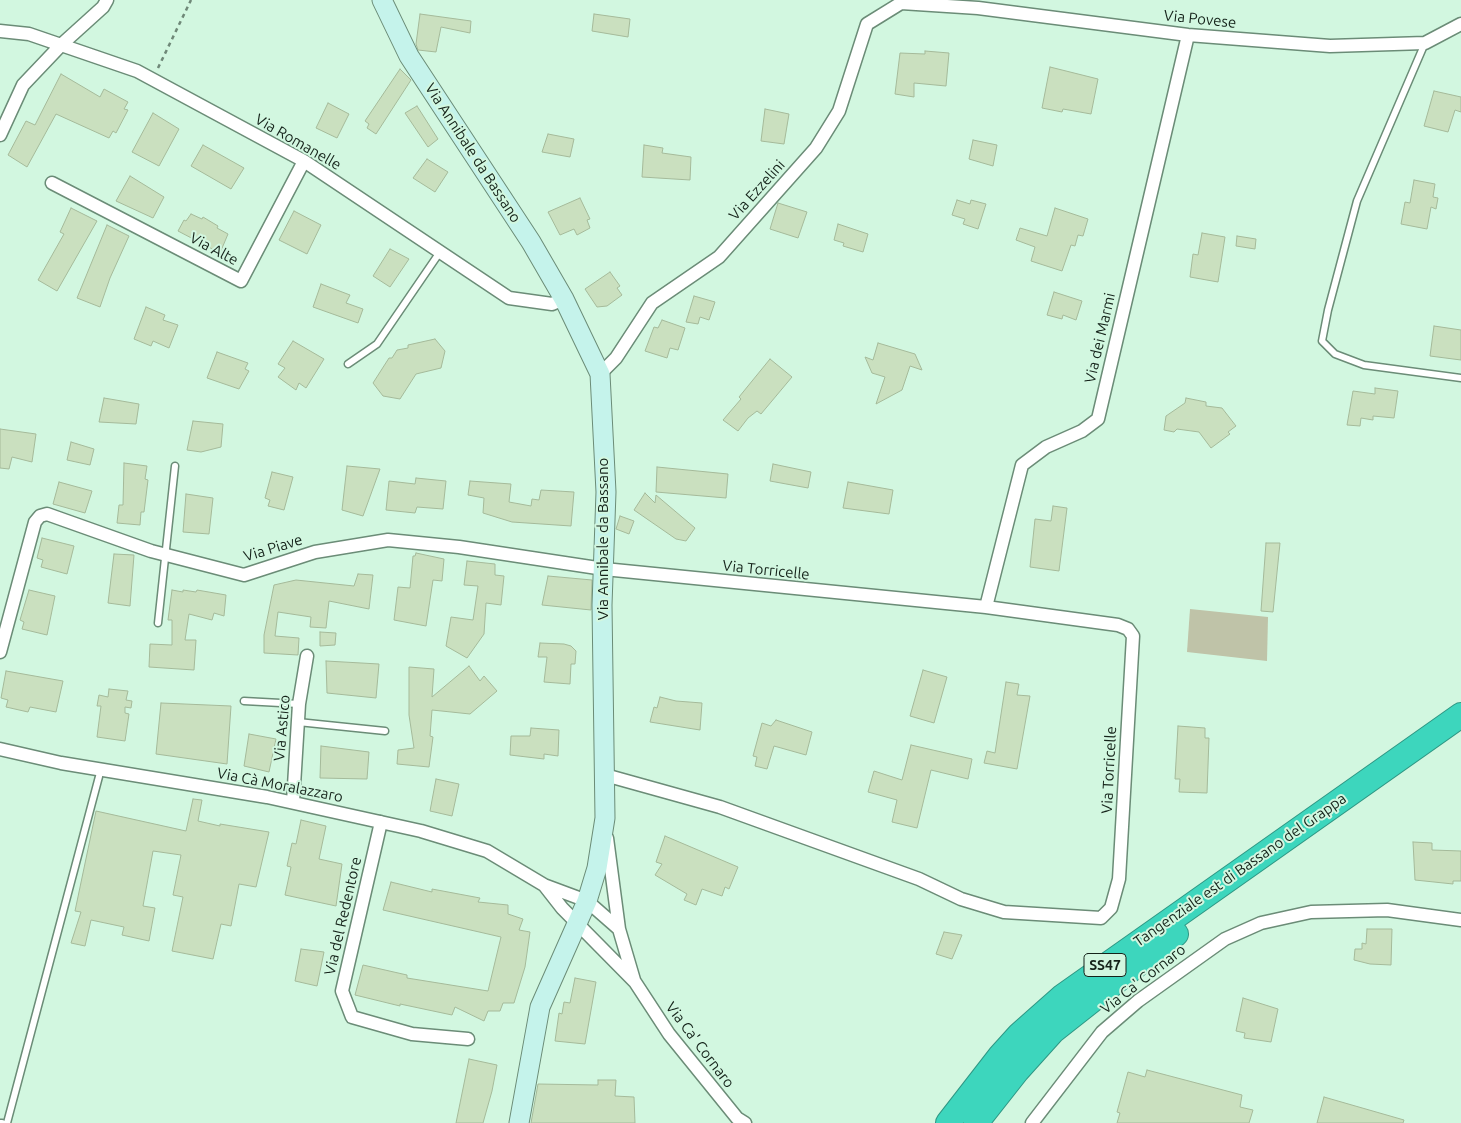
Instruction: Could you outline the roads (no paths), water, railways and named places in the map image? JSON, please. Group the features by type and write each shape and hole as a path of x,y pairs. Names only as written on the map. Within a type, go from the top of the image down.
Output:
{"highway":[{"name":"Tangenziale est di Bassano del Grappa","path":"948,1123 1000,1056 1019,1035 1063,996 1461,715"},
{"name":"Tangenziale est di Bassano del Grappa","path":"976,1123 1017,1071 1060,1025 1178,932 1461,733"}],"street":[{"path":"0,135 23,85 61,45 97,13 107,0"},
{"name":"Via Annibale da Bassano","path":"382,0 410,56 531,242 564,299 600,374 606,492 604,569 605,818 597,868 588,901 540,1008 519,1123"},
{"name":"Via Povese","path":"902,3 978,8 1188,35 1330,46 1425,43 1461,24"},
{"name":"Via Ezzelini","path":"600,374 616,358 652,303 720,257 816,148 839,111 867,24 902,3"},
{"name":"Via Romanelle","path":"0,30 29,34 137,71 304,161 509,298 552,304 564,299"},
{"name":"Via dei Marmi","path":"986,607 1022,465 1046,447 1082,431 1098,420 1188,35"},
{"name":"Via Alte","path":"52,183 241,281 304,161"},
{"name":"Via Piave","path":"0,652 35,522 40,516 47,514 166,555 244,575 315,552 388,540 459,547 604,569"},
{"name":"Via Torricelle","path":"604,569 986,607 1118,624 1128,629 1133,636 1119,879 1111,908 1101,918 1004,912 960,899 918,879 720,808 605,775"},
{"name":"Via Astico","path":"293,802 299,704 307,656"},
{"name":"Via Cà Moralazzaro","path":"0,750 293,802 421,831 488,851 544,885 588,901"},
{"name":"Via Ca' Cornaro","path":"605,818 619,929 635,982"},
{"name":"Via del Redentore","path":"381,822 342,991 352,1017 412,1034 468,1039"},
{"name":"Via Cà Moralazzaro","path":"544,885 562,908 578,923"},
{"path":"588,901 619,929"},
{"name":"Via Ca' Cornaro","path":"1032,1123 1102,1032 1138,1001 1225,939 1261,923 1311,912 1387,910 1461,920"},
{"name":"Via Ca' Cornaro","path":"578,923 635,982 669,1034 737,1118 745,1123"}],"lane":[{"path":"1425,43 1357,201 1328,310 1322,341 1335,354 1364,365 1461,378"},
{"path":"348,364 377,344 440,252"},
{"path":"158,623 176,466"},
{"path":"244,701 299,704"},
{"path":"298,722 385,731"},
{"path":"7,1123 101,769"}]}
